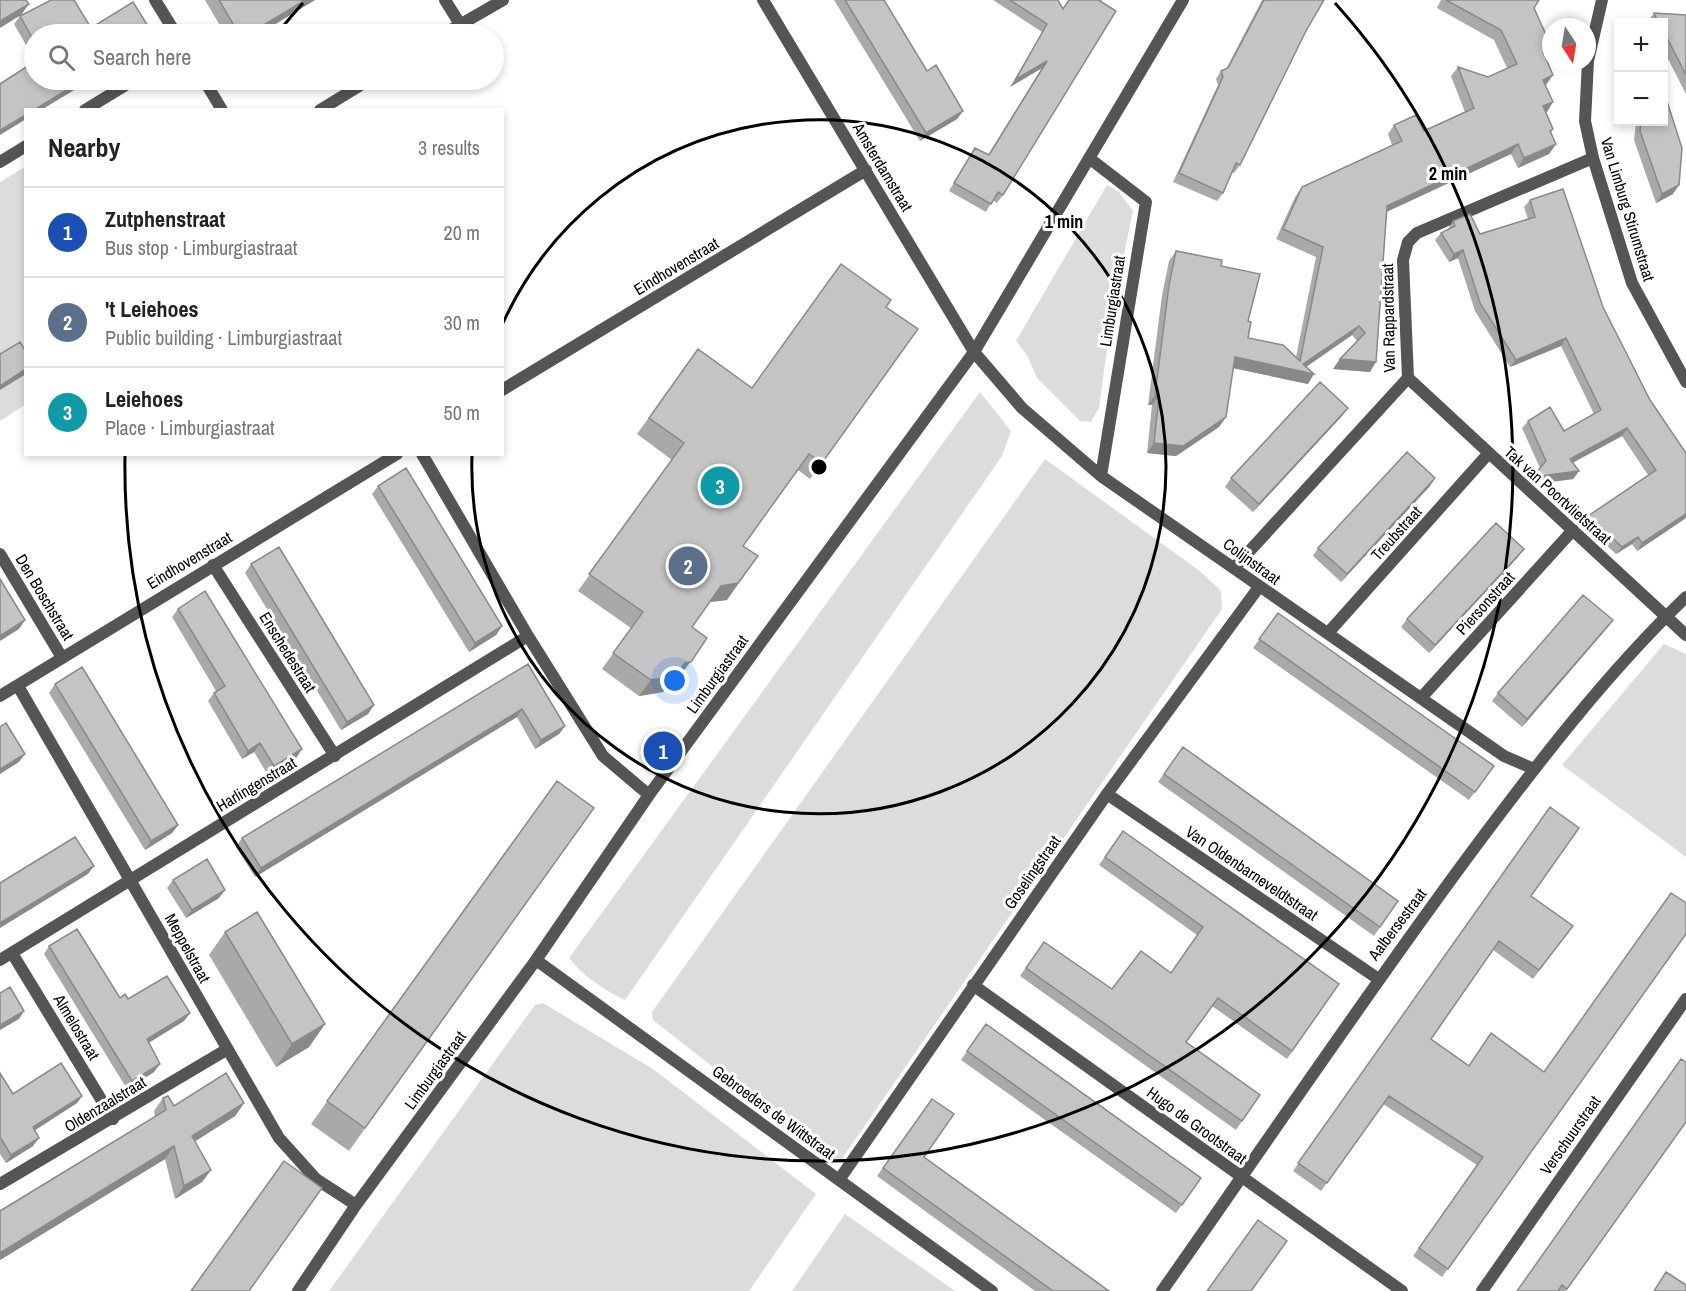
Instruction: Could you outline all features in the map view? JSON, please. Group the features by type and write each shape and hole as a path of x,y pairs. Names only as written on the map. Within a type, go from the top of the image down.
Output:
{"street":[{"path":"155,0 170,24"},
{"path":"445,0 460,24 503,0"},
{"name":"Amsterdamstraat","path":"763,0 974,352"},
{"name":"Limburgiastraat","path":"298,1291 356,1205 536,960 649,795 974,352 1183,0"},
{"name":"Van Limburg Stirumstraat","path":"1602,0 1588,61 1585,121 1593,158 1632,283 1686,382"},
{"path":"88,108 118,90"},
{"path":"210,90 221,108"},
{"path":"323,108 353,90"},
{"path":"0,162 24,147"},
{"name":"Limburgiastraat","path":"1089,158 1146,202 1101,476"},
{"name":"Van Rappardstraat","path":"1234,568 1408,378 1403,260 1408,242 1417,233 1593,158"},
{"name":"Eindhovenstraat","path":"504,389 866,170"},
{"name":"Colijnstraat","path":"974,352 1022,408 1101,476 1504,756 1534,769"},
{"name":"Tak van Poortvlietstraat","path":"1408,378 1686,635"},
{"name":"Treubstraat","path":"1328,633 1488,454"},
{"name":"Eindhovenstraat","path":"0,696 394,456"},
{"path":"423,456 528,636 603,756 649,795"},
{"name":"Piersonstraat","path":"1421,698 1573,530"},
{"name":"Den Boschstraat","path":"0,554 61,657"},
{"name":"Enschedestraat","path":"213,565 335,756"},
{"name":"Goselingstraat","path":"839,1180 1107,794 1259,587"},
{"name":"Aalbersestraat","path":"1162,1291 1377,978 1534,769 1666,616 1686,597"},
{"name":"Harlingenstraat","path":"0,960 528,636"},
{"name":"Meppelstraat","path":"18,686 226,1050 279,1138 316,1179 356,1205"},
{"name":"Van Oldenbarneveldtstraat","path":"1107,794 1377,978"},
{"name":"Almelostraat","path":"12,953 113,1119"},
{"name":"Gebroeders de Wittstraat","path":"536,960 992,1291"},
{"name":"Hugo de Grootstraat","path":"973,985 1402,1291"},
{"name":"Verschuurstraat","path":"1482,1291 1686,999"},
{"name":"Oldenzaalstraat","path":"0,1184 226,1050"}],"shaded area":[{"path":"24,168 24,406 0,421 0,182"},
{"path":"1107,185 1119,192 1133,211 1112,312 1099,408 1091,422 1080,421 1037,378 1027,355 1016,341"},
{"path":"980,392 1011,431 1002,456 625,1000 602,987 569,958"},
{"path":"1045,459 1201,572 1221,591 1222,609 841,1160 833,1161 653,1020 652,1012"},
{"path":"1664,644 1686,654 1686,857 1562,765"},
{"path":"543,1003 653,1069 816,1194 749,1291 329,1291 535,1005"},
{"path":"845,1214 955,1291 792,1291"}],"building":[{"path":"0,0 26,0 29,4 0,21"},
{"path":"51,0 74,0 89,24 24,24 20,16"},
{"path":"219,0 305,0 265,24 233,24"},
{"path":"845,0 884,0 927,71 936,65 963,111 926,133"},
{"path":"1010,0 1058,0 1063,9 1069,0 1101,0 1116,11 1003,195 998,192 991,204 954,183 975,148 989,155 1047,61 1016,79 1047,24"},
{"path":"1264,0 1324,0 1307,29 1240,165 1236,163 1223,193 1179,173 1223,77 1221,71 1228,68"},
{"path":"1446,0 1539,0 1534,8 1542,26 1542,72 1552,72 1553,75 1543,80 1553,102 1543,106 1553,129 1550,131 1556,144 1524,158 1518,144 1387,206 1376,362 1340,359 1365,333 1359,326 1303,364 1314,374 1235,357 1226,417 1183,446 1154,443 1159,396 1155,395 1169,285 1176,251 1222,260 1221,266 1260,274 1248,321 1251,322 1248,338 1283,345 1300,361 1323,247 1283,229 1302,187 1402,141 1394,125 1416,115 1424,131 1474,108 1458,67 1488,77 1517,64 1501,30"},
{"path":"133,2 147,24 97,24"},
{"path":"1654,13 1686,15 1686,75 1668,40 1668,18 1656,18"},
{"path":"24,68 24,90 67,90 37,108 24,108 24,116 0,130 0,84"},
{"path":"1668,104 1682,148 1679,185 1662,194 1640,131 1641,126 1668,126"},
{"path":"1563,189 1603,307 1650,400 1686,453 1686,514 1642,543 1638,537 1622,547 1588,516 1656,470 1627,428 1570,459 1579,471 1540,476 1536,473 1546,461 1528,421 1550,407 1564,431 1601,410 1566,338 1516,360 1480,303 1463,250 1454,254 1441,233 1455,226 1453,221 1470,214 1480,234 1535,217 1530,200"},
{"path":"841,264 891,300 886,307 918,329 822,463 809,454 743,546 758,556 738,583 721,586 692,627 707,638 691,662 685,663 675,676 651,680 613,653 643,612 589,574 684,443 649,418 698,349 752,388"},
{"path":"20,342 24,349 24,370 0,386 0,354"},
{"path":"1320,382 1348,408 1259,504 1231,478"},
{"path":"1407,452 1435,478 1347,574 1318,548"},
{"path":"406,468 502,626 475,643 378,486"},
{"path":"1496,523 1524,549 1435,645 1407,619"},
{"path":"279,547 374,705 347,722 251,564"},
{"path":"0,579 25,620 0,636"},
{"path":"205,591 302,749 274,766 260,743 248,751 214,693 225,686 178,609"},
{"path":"1583,595 1613,620 1527,719 1498,693"},
{"path":"1278,613 1494,766 1475,792 1259,639"},
{"path":"528,664 565,726 541,740 522,709 261,868 242,838"},
{"path":"82,667 178,825 151,841 55,684"},
{"path":"6,723 25,754 0,769 0,727"},
{"path":"1183,747 1398,901 1380,927 1164,774"},
{"path":"557,781 594,808 365,1128 327,1101"},
{"path":"1550,807 1579,828 1531,896 1573,926 1539,970 1499,941 1431,1039 1469,1066 1491,1033 1544,1072 1671,893 1686,903 1686,934 1448,1269 1419,1248 1483,1157 1389,1096 1327,1183 1298,1163"},
{"path":"1123,831 1339,984 1292,1051 1218,998 1186,1042 1260,1095 1242,1121 1026,968 1044,942 1112,989 1141,951 1171,973 1203,927 1105,857"},
{"path":"75,837 94,866 0,923 0,883"},
{"path":"207,859 225,890 192,910 173,880"},
{"path":"257,912 325,1024 292,1044 225,932"},
{"path":"77,929 120,998 125,994 128,999 167,976 190,1013 147,1039 160,1064 132,1081 49,946"},
{"path":"10,987 24,1011 0,1025 0,993"},
{"path":"986,1024 1201,1178 1182,1205 967,1051"},
{"path":"1681,1059 1686,1062 1686,1122 1567,1289 1562,1285 1558,1291 1517,1291"},
{"path":"61,1063 82,1096 33,1127 39,1138 11,1155 0,1137 0,1073 13,1094"},
{"path":"226,1073 244,1103 192,1136 211,1170 184,1186 174,1146 0,1253 0,1211 166,1110 163,1098 168,1096 174,1106"},
{"path":"932,1099 954,1114 924,1157 1109,1291 1053,1291 883,1168"},
{"path":"284,1161 322,1188 249,1291 191,1291"},
{"path":"1258,1220 1287,1241 1251,1291 1207,1291"},
{"path":"1666,1272 1686,1285 1686,1291 1654,1291"}],"place":[{"name":"Leiehoes","path":"720,486"},
{"name":"'t Leiehoes","path":"688,566"},
{"name":"Zutphenstraat","path":"663,751"}]}
